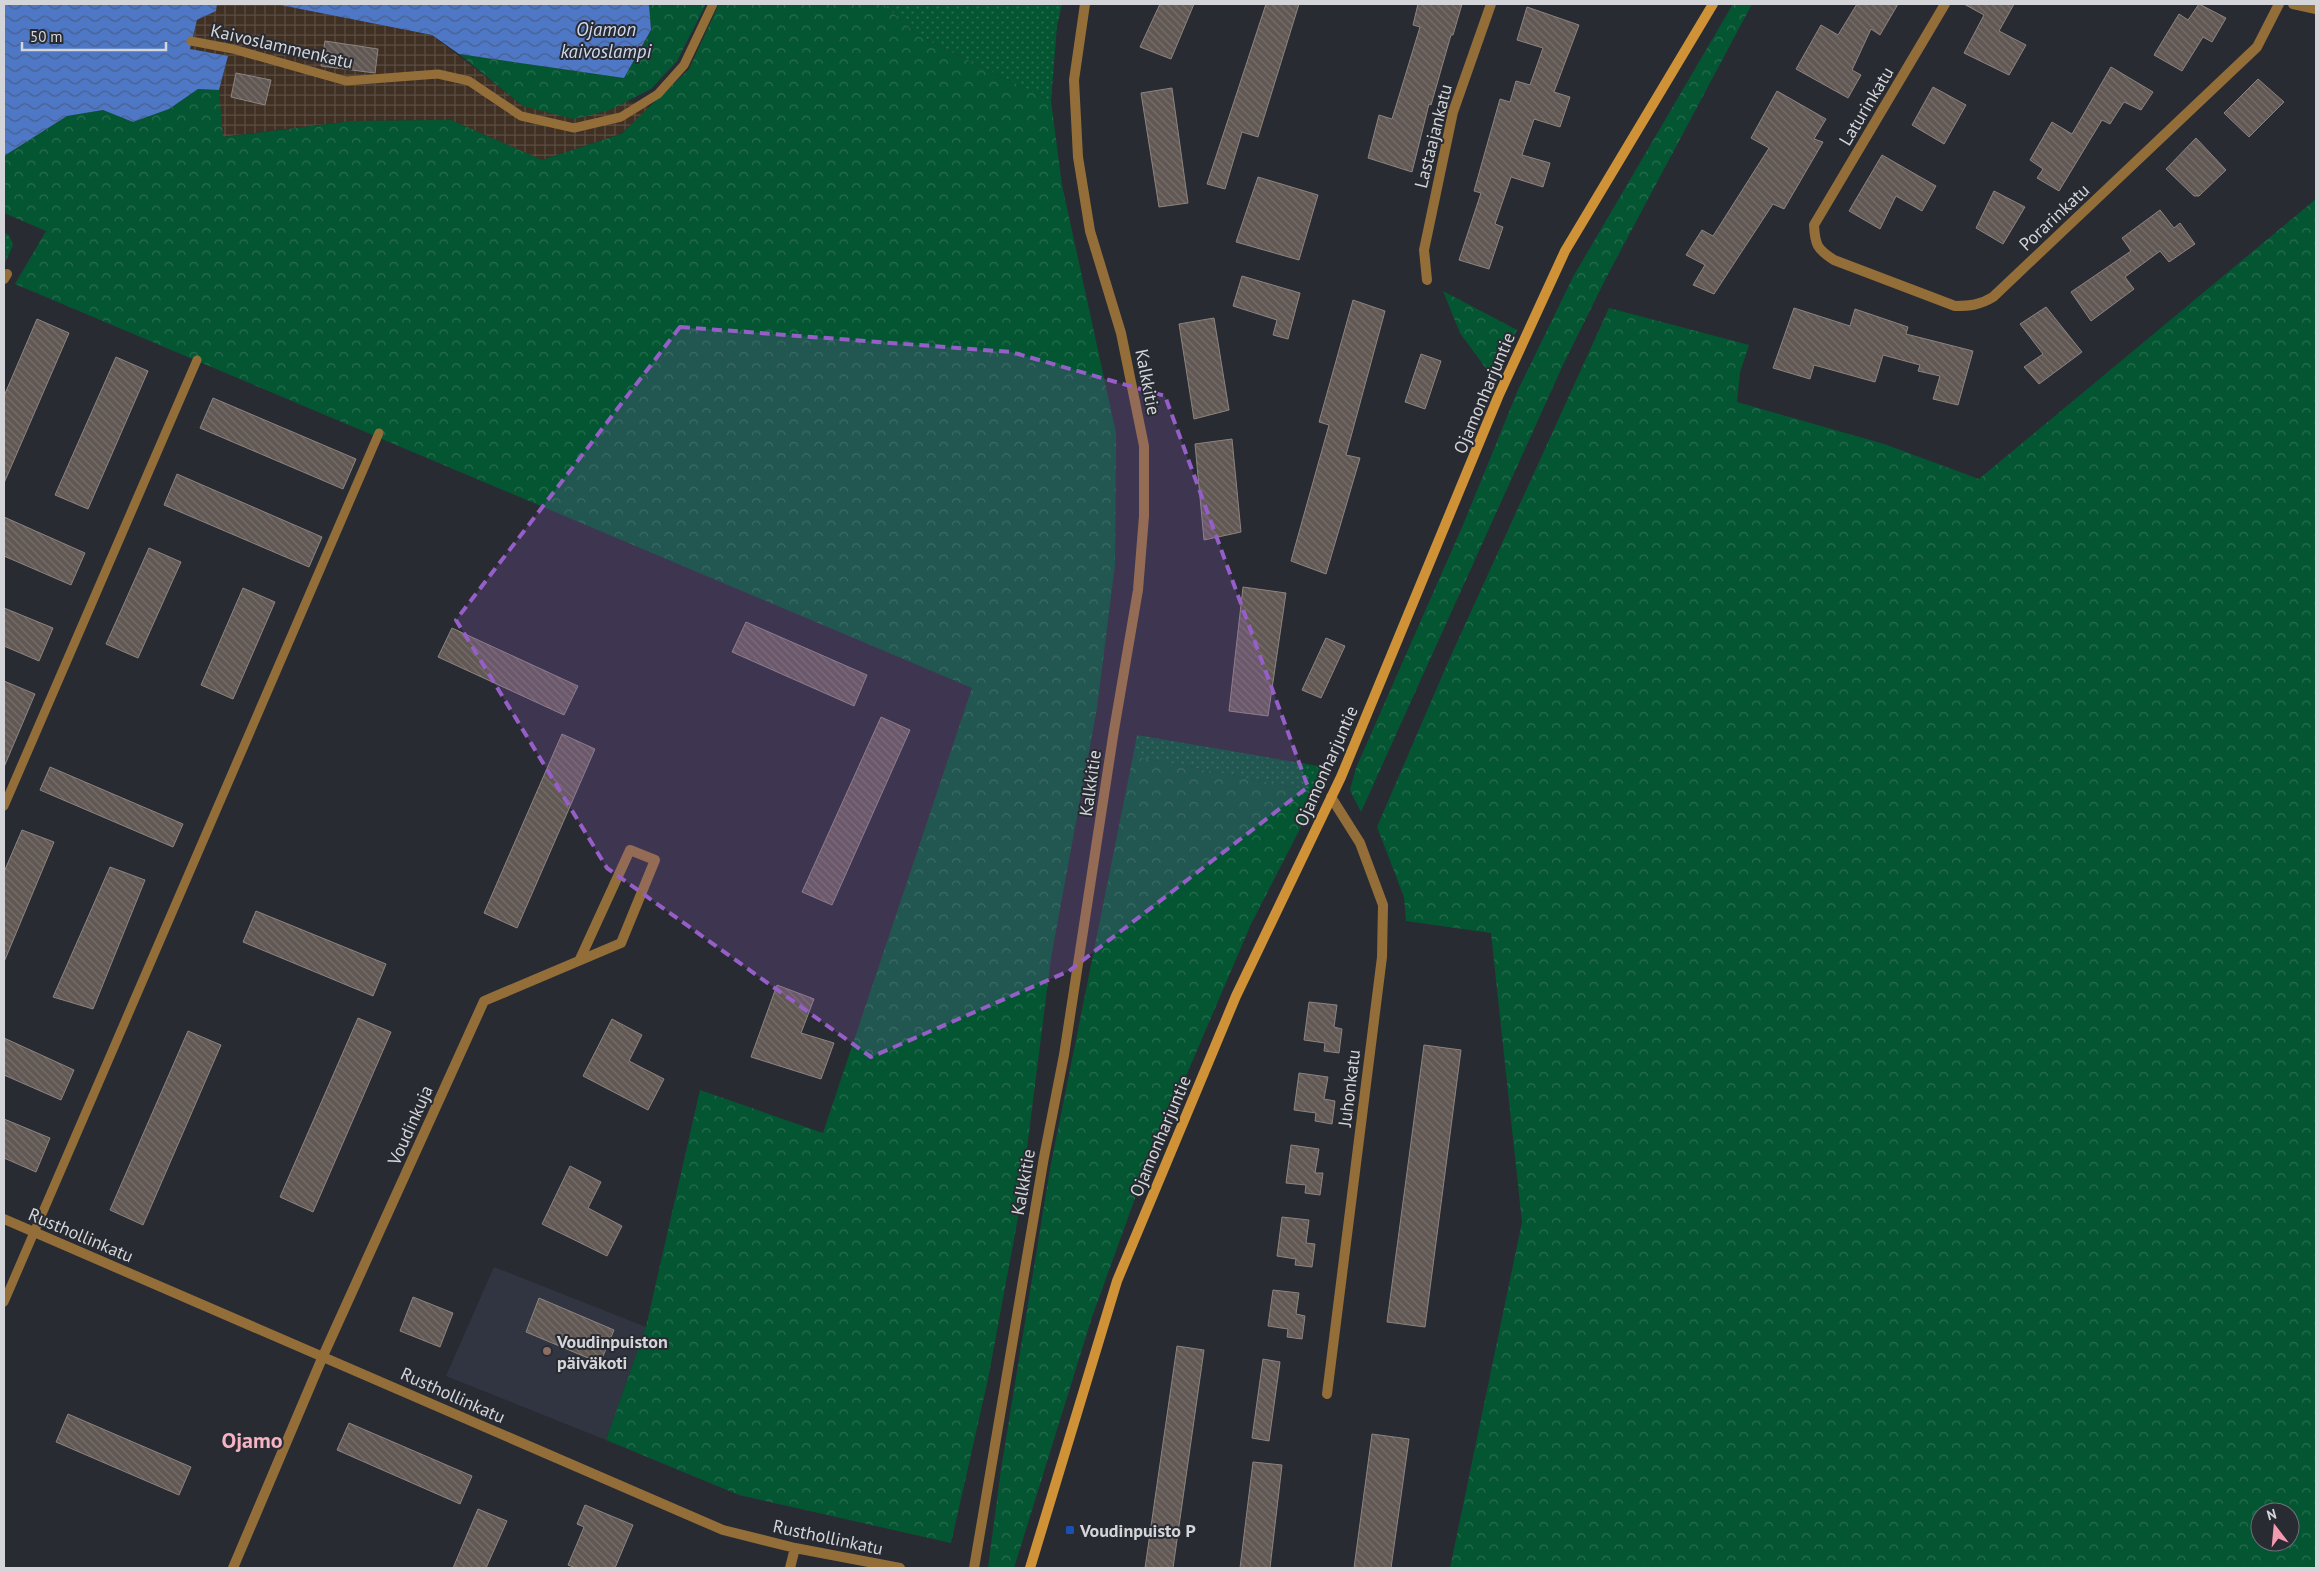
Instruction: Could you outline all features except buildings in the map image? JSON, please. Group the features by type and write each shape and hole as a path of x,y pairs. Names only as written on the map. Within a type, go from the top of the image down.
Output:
{"main road":[{"name":"Ojamonharjuntie","path":"1030,1568 1117,1281 1236,996 1349,759 1498,397 1565,250 1713,4"}],"street":[{"name":"Kalkkitie","path":"974,1568 1044,1157 1064,1055 1114,730 1138,590 1144,516 1144,446 1121,333 1090,231 1078,158 1074,80 1085,4"},
{"name":"Lastaajankatu","path":"1427,280 1424,250 1453,112 1491,4"},
{"name":"Laturinkatu","path":"1814,225 1945,4"},
{"name":"Porarinkatu","path":"1814,225 1815,242 1822,252 1834,260 1955,306 1982,304 1993,297 2257,47 2279,4"},
{"path":"2293,4 2316,10"},
{"name":"Juhonkatu","path":"1327,1394 1382,948 1383,905 1360,843 1331,797"},
{"name":"Voudinkuja","path":"233,1568 322,1356 484,1002 580,959 621,943 655,860 630,850 580,959"},
{"name":"Rusthollinkatu","path":"4,1219 723,1530 795,1548 900,1568"},
{"path":"790,1568 795,1548"}],"lane":[{"name":"Kaivoslammenkatu","path":"191,41 233,49 346,81 438,74 469,81 521,116 574,128 622,116 658,94 684,65 713,4"},
{"path":"4,806 197,360"},
{"path":"4,1302 379,432"}],"highlighted area":[{"path":"680,327 1011,352 1165,396 1308,787 1069,971 871,1057 607,868 456,620"}],"shaded area":[{"path":"217,4 275,4 432,35 523,106 610,110 627,101 651,107 620,134 542,160 451,120 352,121 222,137 219,90 228,57 190,50 197,20 216,11"},
{"name":"Voudinpuiston päiväkoti","path":"494,1267 646,1327 606,1440 446,1376"}],"green space":[{"path":"649,4 706,4 677,61 651,89 610,110 574,119 523,106 459,54 624,78 651,31"},
{"path":"719,4 883,4 919,36 1051,101 1062,185 1116,433 1115,565 1097,708 1051,958 1019,1212 988,1379 951,1543 739,1495 606,1440 646,1327 700,1090 823,1133 972,688 15,284 46,231 4,213 4,156 67,116 103,110 133,122 169,109 198,89 219,90 223,137 352,121 451,120 542,160 621,134 689,69"},
{"path":"883,4 1062,4 1057,26 1051,101 919,36"},
{"path":"1733,4 1752,4 1606,278 1562,367 1361,812 1350,790 1356,768 1463,525 1518,390 1573,277"},
{"path":"2316,199 2316,1568 1450,1568 1522,1222 1491,933 1406,921 1404,897 1377,827 1449,660 1609,308 1749,345 1740,372 1737,402 1884,444 1979,479"},
{"path":"4,233 9,235 13,245 4,265"},
{"path":"1443,291 1517,330 1493,378 1460,333"},
{"path":"1137,735 1330,768 1319,792 1133,756"},
{"path":"1133,756 1319,792 1251,924 1142,1179 1092,1317 1014,1568 988,1568 1001,1469 1050,1169"}],"water":[{"path":"4,4 217,4 216,11 197,20 190,49 228,56 219,90 198,89 169,109 133,122 103,110 67,116 4,156"},
{"name":"Ojamon kaivoslampi","path":"275,4 649,4 651,30 624,78 459,54 432,35"}],"place":[{"name":"Voudinpuiston päiväkoti","path":"547,1351"},
{"name":"Voudinpuisto P","path":"1070,1530"}],"district":[{"name":"Ojamo","path":"252,1440"}]}
